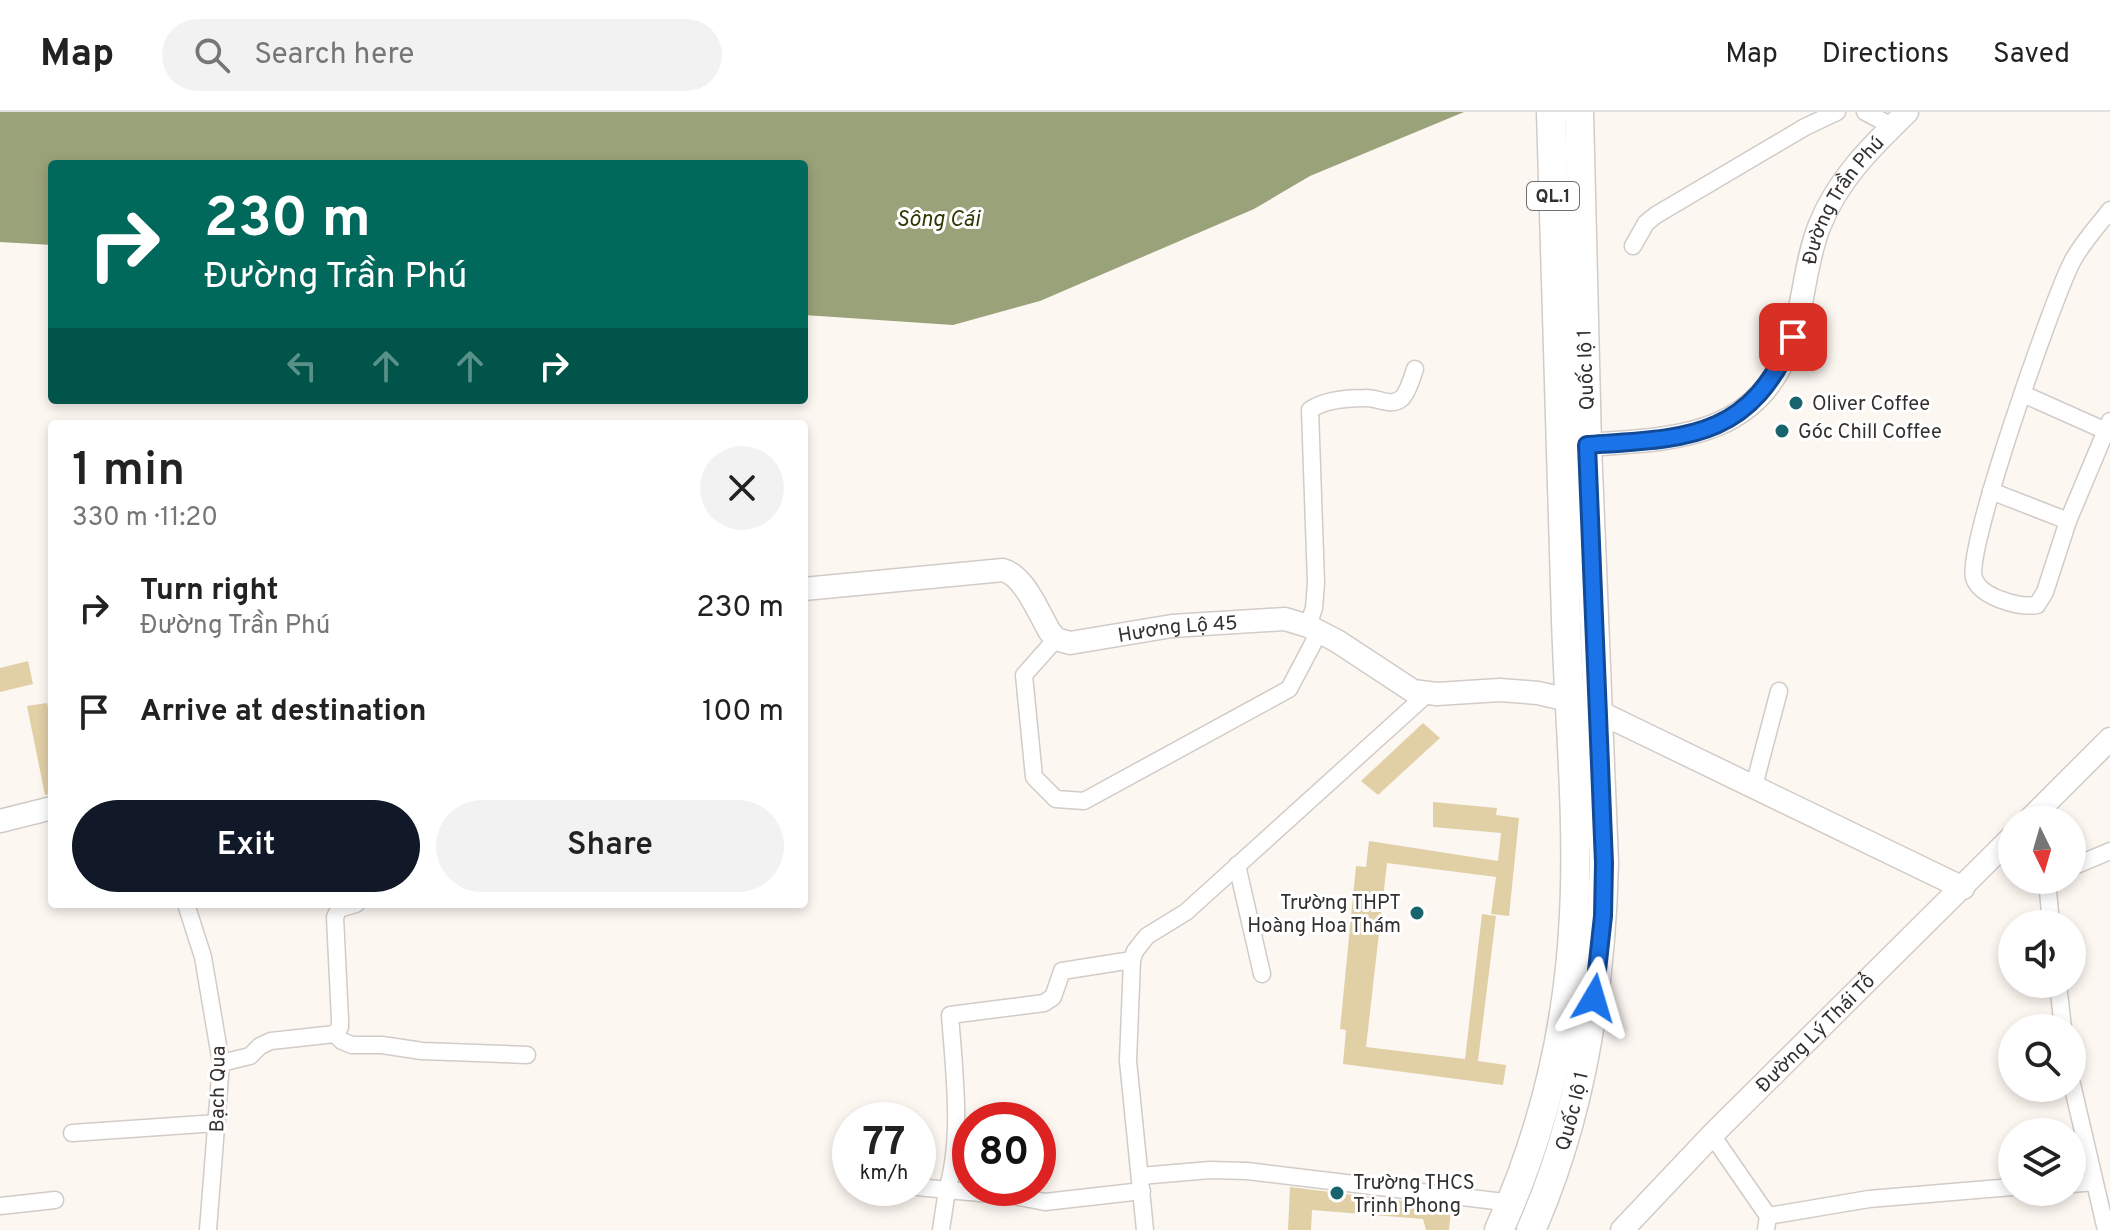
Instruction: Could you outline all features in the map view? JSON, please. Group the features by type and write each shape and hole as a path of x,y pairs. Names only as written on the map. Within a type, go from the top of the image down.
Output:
{"highway":[{"name":"Quốc lộ 1","path":"1499,1230 1534,1141 1550,1085 1570,967 1575,866 1551,112"},
{"name":"Quốc lộ 1","path":"1531,1230 1560,1152 1577,1090 1596,984 1603,916 1604,863 1587,445 1579,112"}],"street":[{"path":"1633,246 1646,223 1656,215 1805,127 1837,112"},
{"path":"1865,112 1900,119"},
{"name":"Đường Trần Phú","path":"1587,445 1661,440 1693,434 1719,424 1751,404 1777,370 1793,337 1813,249 1827,210 1856,165 1900,119"},
{"path":"2023,394 2108,426 2068,521 2045,592 2037,605 2026,607 1984,592 1974,579 1973,561 1991,491 2023,394 2071,263 2110,210"},
{"path":"2093,231 2110,241"},
{"path":"808,589 1003,570 1016,578 1056,639 1024,675 1034,777 1056,799 1084,801 1289,689 1313,629 1316,583 1310,410 1323,403 1366,397 1394,402 1404,397 1415,369"},
{"path":"1991,491 2068,521"},
{"name":"Hương Lộ 45","path":"1056,639 1070,643 1172,626 1285,619 1313,629 1349,649 1402,686 1427,694 1500,690 1538,693 1599,712 1963,888"},
{"path":"1754,786 1779,691"},
{"path":"1145,1230 1128,1061 1132,960 1135,951 1147,936 1186,912 1427,694"},
{"path":"2043,806 2110,739"},
{"path":"0,821 48,809"},
{"path":"2086,861 2110,851"},
{"name":"Đường Lý Thái Tổ","path":"1622,1230 1712,1135 1998,852"},
{"path":"1237,865 1262,974"},
{"name":"Bạch Qua","path":"187,908 203,957 221,1063 208,1230"},
{"path":"221,1063 250,1056 271,1041 335,1034 340,1027 335,917 342,908"},
{"path":"941,1230 954,1148 950,1015 1044,1003 1053,997 1062,971 1132,960"},
{"path":"335,1034 352,1045 527,1055"},
{"path":"2076,1102 2106,1230"},
{"path":"72,1133 217,1123"},
{"path":"1712,1135 1767,1223 1869,1199 1998,1188"},
{"path":"936,1189 1045,1202 1210,1170 1247,1171 1512,1203"},
{"path":"2086,1183 2094,1182"},
{"path":"0,1206 55,1200"}],"water":[{"name":"Sông Cái","path":"0,112 1464,112 1310,176 1254,209 1040,301 953,325 808,315 808,160 48,160 48,245 0,242"}],"building":[{"path":"28,661 33,684 0,692 0,668"},
{"path":"47,703 48,795 45,795 27,706"},
{"path":"1423,723 1440,738 1378,795 1361,781"},
{"path":"1433,802 1497,808 1496,815 1519,818 1509,916 1491,914 1496,877 1387,863 1366,1047 1465,1059 1482,914 1496,916 1478,1061 1506,1065 1503,1085 1343,1064 1346,1030 1340,1029 1356,866 1366,867 1369,841 1498,861 1501,833 1433,827"},
{"path":"1290,1187 1451,1207 1449,1230 1426,1230 1423,1219 1312,1210 1311,1230 1288,1230"}],"place":[{"name":"Oliver Coffee","path":"1796,403"},
{"name":"Góc Chill Coffee","path":"1782,431"},
{"name":"Trường THPT Hoàng Hoa Thám","path":"1417,913"},
{"name":"Trường THCS Trịnh Phong","path":"1337,1193"}],"route":[{"path":"1594,998 1603,916 1604,863 1587,445 1672,439 1719,424 1751,404 1772,378 1793,337"}]}
